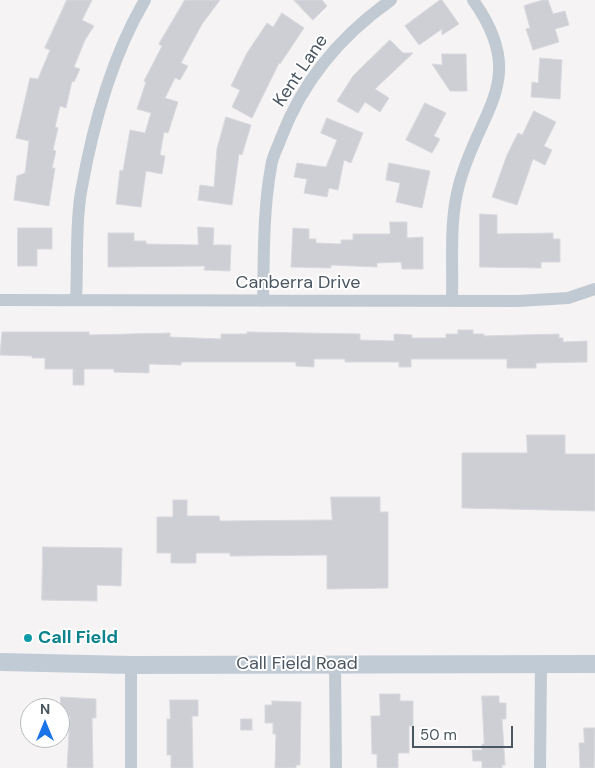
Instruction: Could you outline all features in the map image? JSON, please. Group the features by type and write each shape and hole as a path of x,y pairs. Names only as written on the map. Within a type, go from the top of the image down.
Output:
{"main road":[{"name":"Call Field Road","path":"0,662 132,665 595,664"}],"street":[{"path":"76,300 83,184 103,98 136,15 145,0"},
{"name":"Kent Lane","path":"262,300 264,235 271,166 291,112 327,56 360,21 391,0"},
{"path":"452,299 453,227 459,185 475,142 493,106 499,81 498,48 485,16 473,0"},
{"name":"Canberra Drive","path":"0,300 452,299 518,301 568,298 595,289"},
{"path":"335,664 336,768"},
{"path":"540,768 541,664"},
{"path":"131,768 132,665"}],"building":[{"path":"67,0 92,0 82,20 94,26 85,40 74,67 80,69 74,82 72,81 66,108 60,106 55,127 58,128 53,150 56,151 52,168 55,168 49,206 14,200 17,176 25,173 27,158 29,141 16,138 30,78 38,79 50,50 45,48"},
{"path":"185,0 220,0 202,24 181,63 188,66 180,80 175,78 165,98 178,102 168,133 164,132 160,155 165,156 162,174 146,171 141,207 116,204 120,170 123,171 130,130 145,133 151,113 137,109 146,82 144,81 162,46 159,44"},
{"path":"294,0 322,0 327,6 313,20"},
{"path":"442,0 459,24 442,35 442,29 419,45 405,26"},
{"path":"548,0 553,14 565,11 569,25 555,29 559,42 533,50 526,29 530,28 524,6"},
{"path":"282,13 304,28 279,63 252,118 232,107 240,90 231,86 247,53 267,23 273,27"},
{"path":"390,40 403,53 413,53 375,89 389,98 380,112 365,102 358,113 337,101 353,76"},
{"path":"442,54 466,54 467,91 450,91 432,64 442,65"},
{"path":"540,58 562,60 560,99 531,97 532,82 538,83"},
{"path":"425,103 446,113 434,136 440,139 432,153 406,140"},
{"path":"534,111 556,122 544,146 552,150 545,165 533,159 517,205 492,197 507,155 518,133 522,135"},
{"path":"226,117 251,125 242,155 239,154 232,205 198,200 200,185 214,187 217,149"},
{"path":"327,118 363,133 351,163 344,160 338,190 329,188 327,197 304,193 307,179 294,177 297,163 326,167 337,140 321,133"},
{"path":"389,163 430,171 422,208 396,202 400,183 386,180"},
{"path":"480,214 497,215 497,234 553,233 553,239 560,239 560,262 541,262 541,268 480,267"},
{"path":"390,222 407,222 407,238 423,237 423,269 402,269 401,262 377,263 377,267 331,265 331,268 291,267 293,228 309,229 309,239 316,239 316,243 341,244 341,240 353,240 353,234 390,234"},
{"path":"198,227 214,228 213,245 231,245 230,271 204,270 205,266 108,267 108,233 134,233 134,241 146,241 146,244 198,245"},
{"path":"18,228 52,228 52,249 37,249 37,266 18,266"},
{"path":"458,330 473,330 473,334 484,334 484,336 559,334 559,338 563,338 563,342 587,341 587,362 536,363 536,368 507,368 507,359 411,359 411,367 399,367 399,362 345,362 345,359 314,359 314,367 296,366 296,362 181,362 181,365 149,364 149,373 114,372 114,369 84,369 84,385 73,385 73,369 45,369 45,358 0,355 2,332 89,332 89,335 170,333 170,337 221,339 221,334 247,334 247,332 360,334 360,340 394,341 394,334 412,335 412,338 446,338 446,334 458,334"},
{"path":"527,435 565,435 565,454 595,454 595,511 462,508 462,453 527,453"},
{"path":"331,497 380,497 380,512 388,512 388,588 327,589 327,555 230,556 230,553 196,553 196,563 171,563 171,553 157,553 157,517 173,517 173,500 187,500 187,516 219,516 220,521 332,520"},
{"path":"43,547 122,548 121,586 97,585 97,601 42,600"},
{"path":"380,694 400,694 400,701 413,701 413,726 409,726 409,753 398,753 398,768 377,768 377,754 372,754 371,716 380,716"},
{"path":"482,696 499,696 499,703 506,703 506,719 502,719 505,765 502,765 502,768 482,768 482,761 473,761 472,750 482,750 482,744 484,744"},
{"path":"61,697 96,699 96,718 92,718 93,768 67,768 68,748 70,748 70,698"},
{"path":"170,700 198,700 198,716 192,716 193,768 171,768 171,755 167,755 167,719 170,719"},
{"path":"272,701 301,702 300,765 296,765 296,768 275,768 276,734 273,734 273,723 265,723 265,705 272,705"},
{"path":"241,719 252,719 252,730 241,730"},
{"path":"584,728 595,728 594,768 580,768 579,743 584,743"}],"place":[{"name":"Call Field","path":"28,638"}]}
